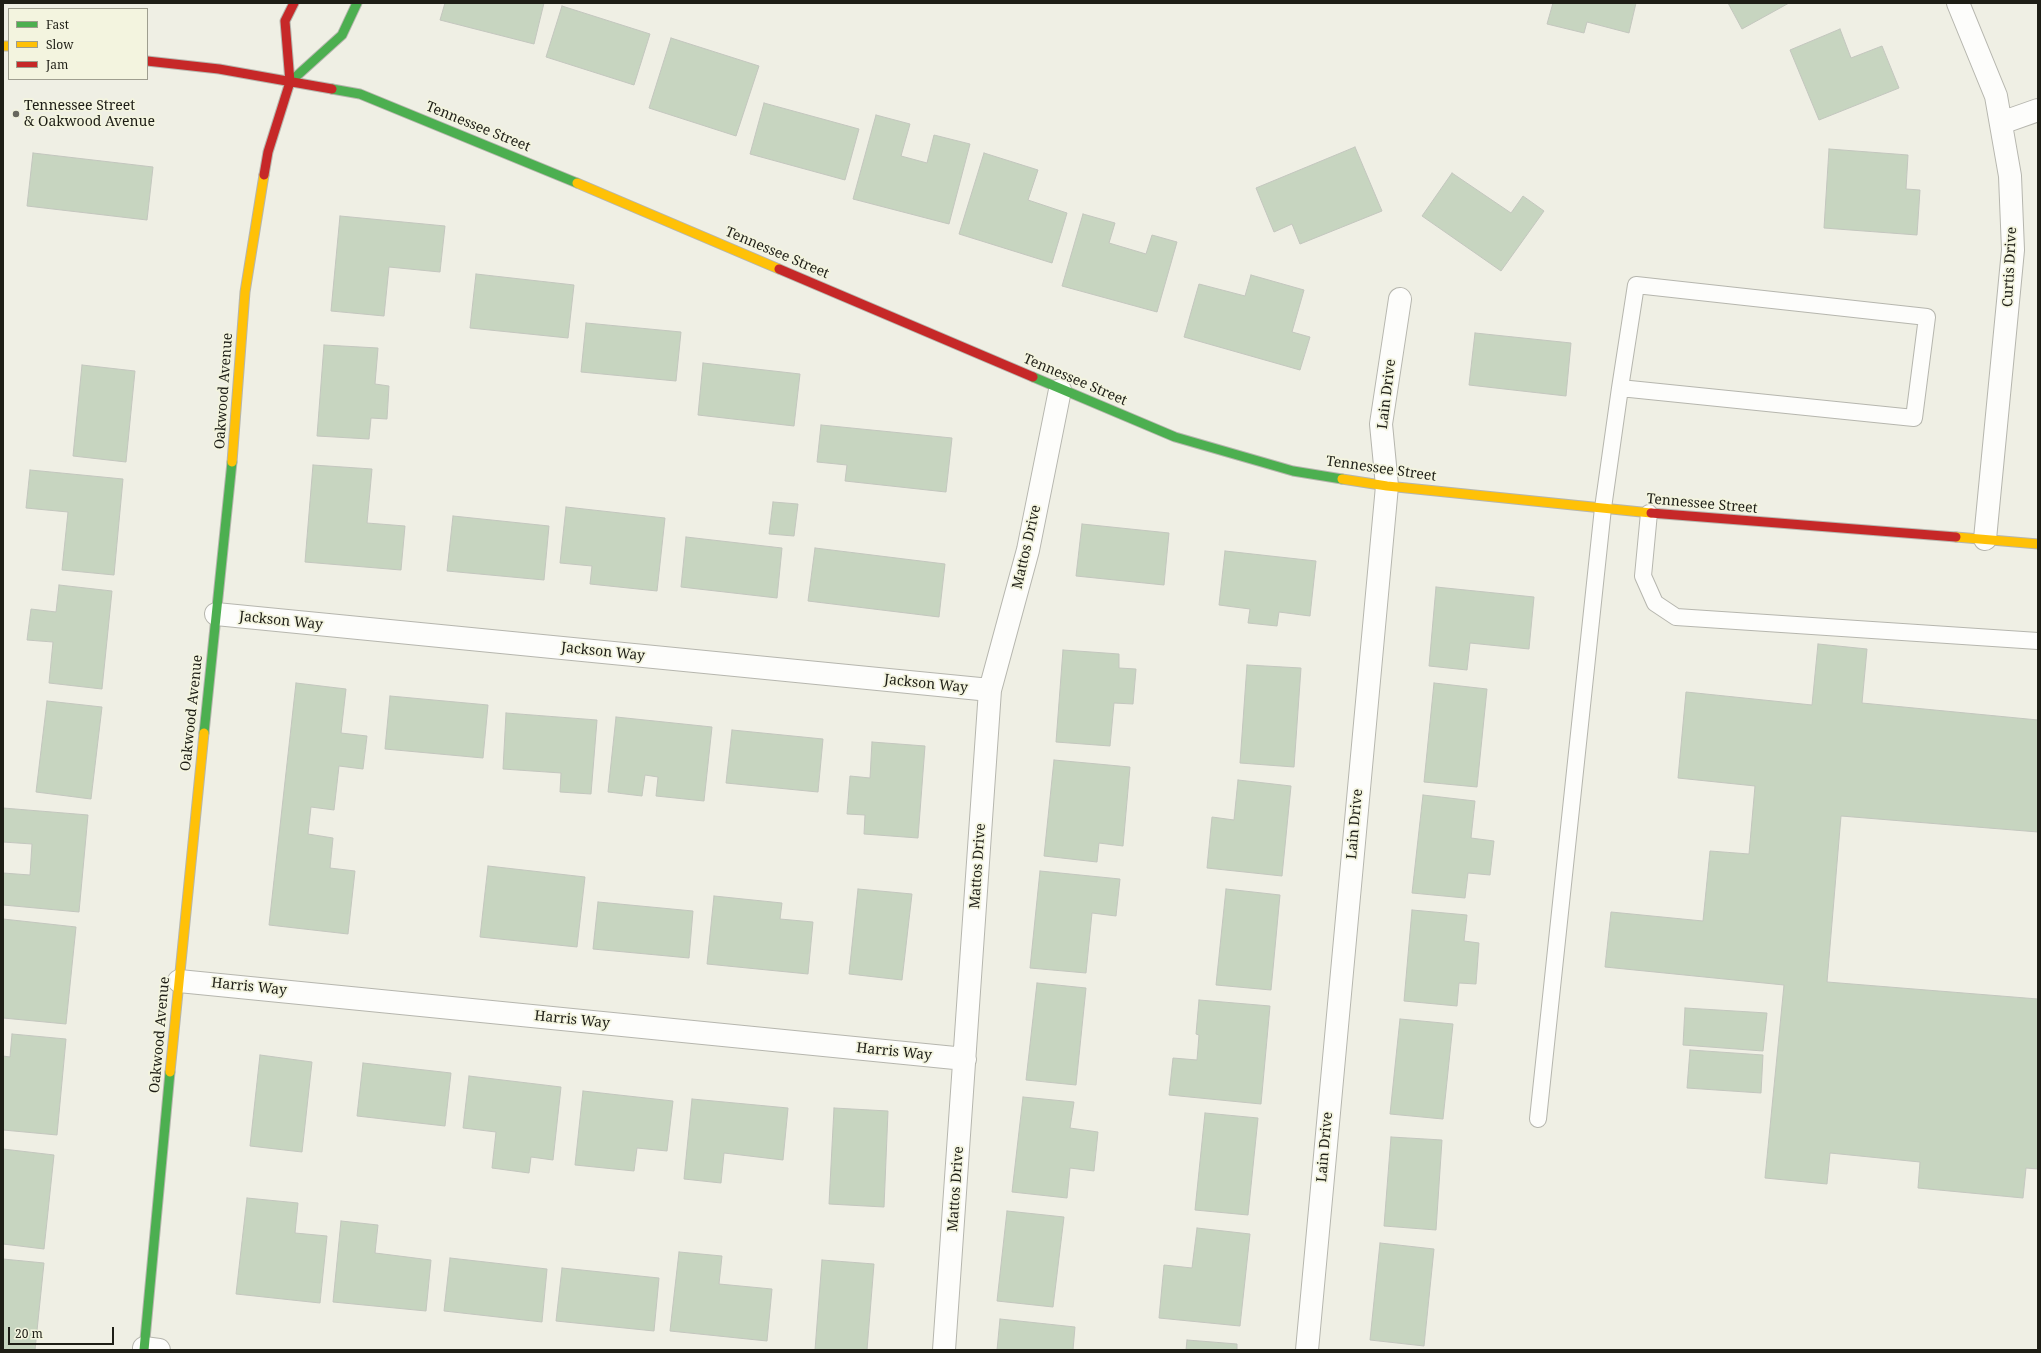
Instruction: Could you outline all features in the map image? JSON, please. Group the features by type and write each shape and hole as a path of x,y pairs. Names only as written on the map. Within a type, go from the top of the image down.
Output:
{"main road":[{"name":"Oakwood Avenue","path":"149,1350 179,980 216,614 230,495 245,292 268,152 290,82 285,21 294,3"},
{"path":"290,82 342,35 357,3"},
{"name":"Tennessee Street","path":"148,61 220,69 360,94 603,194 1060,390 1174,437 1293,471 1387,486 1649,514 2038,544"}],"street":[{"name":"Curtis Drive","path":"1958,3 1996,96 2010,176 2013,250 1985,539"},
{"path":"2001,123 2038,110"},
{"name":"Lain Drive","path":"1307,1350 1387,486 1381,424 1400,299"},
{"name":"Mattos Drive","path":"944,1350 990,690 1028,550 1060,390"},
{"name":"Jackson Way","path":"216,614 990,690"},
{"name":"Harris Way","path":"179,980 965,1059"}],"lane":[{"path":"1538,1119 1603,508 1620,388 1636,285 1926,317 1914,418 1620,388"},
{"path":"1649,514 1643,576 1655,603 1676,617 2038,641"}],"building":[{"path":"445,3 544,3 534,44 440,20"},
{"path":"1553,3 1636,3 1629,33 1587,22 1584,33 1547,24"},
{"path":"1728,3 1789,3 1742,29"},
{"path":"562,6 650,34 634,85 546,57"},
{"path":"1840,29 1851,58 1882,46 1899,88 1819,120 1790,50"},
{"path":"671,38 759,66 736,136 649,108"},
{"path":"764,103 859,129 845,180 750,154"},
{"path":"876,115 910,124 901,156 927,163 934,135 970,144 949,224 853,199"},
{"path":"1355,147 1382,211 1300,244 1292,224 1274,232 1256,188"},
{"path":"1829,149 1908,155 1906,189 1920,190 1917,235 1824,228"},
{"path":"33,153 153,167 147,220 27,206"},
{"path":"984,153 1038,170 1028,200 1067,213 1052,263 959,234"},
{"path":"1452,173 1511,213 1523,196 1544,211 1501,271 1422,216"},
{"path":"1083,214 1115,223 1109,243 1146,254 1152,235 1177,242 1157,312 1062,286"},
{"path":"340,216 445,226 440,272 389,267 384,316 331,311"},
{"path":"476,274 574,285 568,338 470,328"},
{"path":"1251,275 1304,290 1292,332 1310,337 1300,370 1184,337 1199,284 1245,296"},
{"path":"586,323 681,332 676,381 581,372"},
{"path":"1475,333 1571,343 1566,396 1469,385"},
{"path":"324,345 378,348 375,384 389,386 387,419 371,418 369,439 317,436"},
{"path":"703,363 800,374 794,426 698,415"},
{"path":"82,365 135,371 126,462 73,456"},
{"path":"821,425 952,438 946,492 845,481 847,465 817,462"},
{"path":"313,465 372,469 367,523 405,526 401,570 305,562"},
{"path":"30,470 123,479 114,575 62,570 68,512 26,508"},
{"path":"773,502 798,504 794,536 769,534"},
{"path":"566,507 665,518 657,591 590,584 592,566 560,563"},
{"path":"453,516 549,526 544,580 447,571"},
{"path":"1082,524 1169,533 1164,585 1076,576"},
{"path":"686,537 782,548 777,598 681,587"},
{"path":"815,548 945,564 939,617 808,601"},
{"path":"1225,551 1316,561 1310,616 1279,612 1277,626 1248,623 1250,609 1219,605"},
{"path":"59,585 112,591 102,689 49,683 53,642 27,640 31,609 56,612"},
{"path":"1436,587 1534,597 1529,649 1470,643 1467,670 1429,666"},
{"path":"1818,644 1867,649 1862,703 2038,720 2038,832 1841,816 1827,982 2038,999 2038,1169 2026,1168 2023,1198 1918,1188 1920,1162 1830,1153 1827,1184 1765,1178 1784,985 1605,967 1611,912 1703,921 1710,851 1749,854 1755,786 1678,778 1686,692 1812,705"},
{"path":"1063,650 1119,654 1119,668 1136,669 1133,704 1114,703 1110,746 1056,742"},
{"path":"1247,665 1301,668 1294,767 1240,763"},
{"path":"296,683 346,689 341,733 367,736 363,769 339,766 334,810 311,807 308,834 333,838 330,868 355,871 348,934 269,925"},
{"path":"1434,683 1487,689 1477,787 1424,782"},
{"path":"390,696 488,705 483,758 385,749"},
{"path":"47,701 102,707 91,799 36,792"},
{"path":"506,713 597,720 591,794 560,792 561,773 503,769"},
{"path":"616,717 712,727 704,801 656,796 658,777 645,775 642,796 608,792"},
{"path":"732,730 823,739 818,792 726,783"},
{"path":"872,742 925,746 918,838 864,834 865,815 847,814 850,776 870,778"},
{"path":"1054,760 1130,767 1123,846 1099,843 1097,862 1044,856"},
{"path":"1238,780 1291,786 1282,876 1207,868 1212,817 1234,820"},
{"path":"1423,795 1475,801 1471,838 1494,841 1490,875 1468,873 1465,898 1412,893"},
{"path":"3,808 88,815 79,912 3,905 3,873 30,875 32,844 3,842"},
{"path":"488,866 585,877 577,947 480,937"},
{"path":"1040,871 1120,879 1116,916 1092,913 1086,973 1030,968"},
{"path":"858,889 912,894 902,980 849,974"},
{"path":"1226,889 1280,895 1271,990 1216,985"},
{"path":"714,896 782,903 780,919 813,922 808,974 707,964"},
{"path":"598,902 693,911 689,958 593,949"},
{"path":"1412,910 1467,915 1464,941 1479,943 1476,984 1459,983 1457,1006 1404,1001"},
{"path":"3,919 76,927 66,1024 3,1018"},
{"path":"1037,983 1086,988 1076,1085 1026,1080"},
{"path":"1199,1000 1270,1006 1261,1104 1169,1095 1173,1058 1197,1060 1199,1035 1196,1034"},
{"path":"1685,1008 1767,1013 1763,1051 1683,1045"},
{"path":"1400,1019 1453,1024 1443,1119 1390,1114"},
{"path":"12,1034 66,1039 57,1135 3,1130 3,1056 10,1057"},
{"path":"1690,1050 1763,1055 1761,1093 1687,1088"},
{"path":"260,1055 312,1062 302,1152 250,1146"},
{"path":"363,1063 451,1073 445,1126 357,1116"},
{"path":"469,1076 561,1087 553,1160 531,1157 529,1173 492,1168 496,1132 463,1128"},
{"path":"583,1091 673,1101 667,1151 637,1148 634,1171 575,1165"},
{"path":"1023,1097 1074,1102 1070,1128 1098,1132 1094,1171 1070,1168 1067,1198 1012,1192"},
{"path":"692,1099 788,1108 783,1160 724,1153 721,1183 684,1179"},
{"path":"834,1108 888,1111 884,1207 829,1204"},
{"path":"1205,1113 1258,1118 1248,1215 1195,1210"},
{"path":"1391,1137 1442,1140 1436,1230 1384,1226"},
{"path":"3,1149 54,1155 44,1249 3,1244"},
{"path":"247,1198 298,1203 295,1233 327,1236 320,1303 236,1294"},
{"path":"1007,1211 1064,1217 1053,1307 997,1301"},
{"path":"341,1221 378,1225 375,1253 431,1260 426,1311 333,1302"},
{"path":"1197,1228 1250,1234 1240,1326 1159,1318 1164,1265 1192,1268"},
{"path":"1380,1243 1434,1249 1424,1346 1370,1340"},
{"path":"679,1252 722,1256 719,1284 772,1289 767,1341 670,1331"},
{"path":"450,1258 547,1269 542,1322 444,1311"},
{"path":"3,1259 44,1263 35,1350 3,1350"},
{"path":"822,1260 874,1264 867,1350 815,1350"},
{"path":"562,1268 659,1278 654,1331 556,1321"},
{"path":"1000,1319 1075,1327 1073,1350 997,1350"},
{"path":"1187,1340 1237,1344 1237,1350 1186,1350"}],"traffic: fast":[{"path":"290,82 342,35 357,3"},
{"path":"332,89 360,94 577,183"},
{"path":"1033,377 1175,437 1293,471 1342,479"},
{"path":"204,733 232,462"},
{"path":"144,1350 170,1072"}],"traffic: slow":[{"path":"3,46 8,46"},
{"path":"232,462 245,292 264,175"},
{"path":"577,183 779,269"},
{"path":"1342,479 1387,486 1651,513"},
{"path":"1956,537 2038,544"},
{"path":"170,1072 204,733"}],"traffic: jam":[{"path":"264,175 268,152 290,82 285,21 294,3"},
{"path":"148,61 219,69 332,89"},
{"path":"779,269 1033,377"},
{"path":"1651,513 1956,537"}],"place":[{"name":"Tennessee Street & Oakwood Avenue","path":"16,114"}]}
